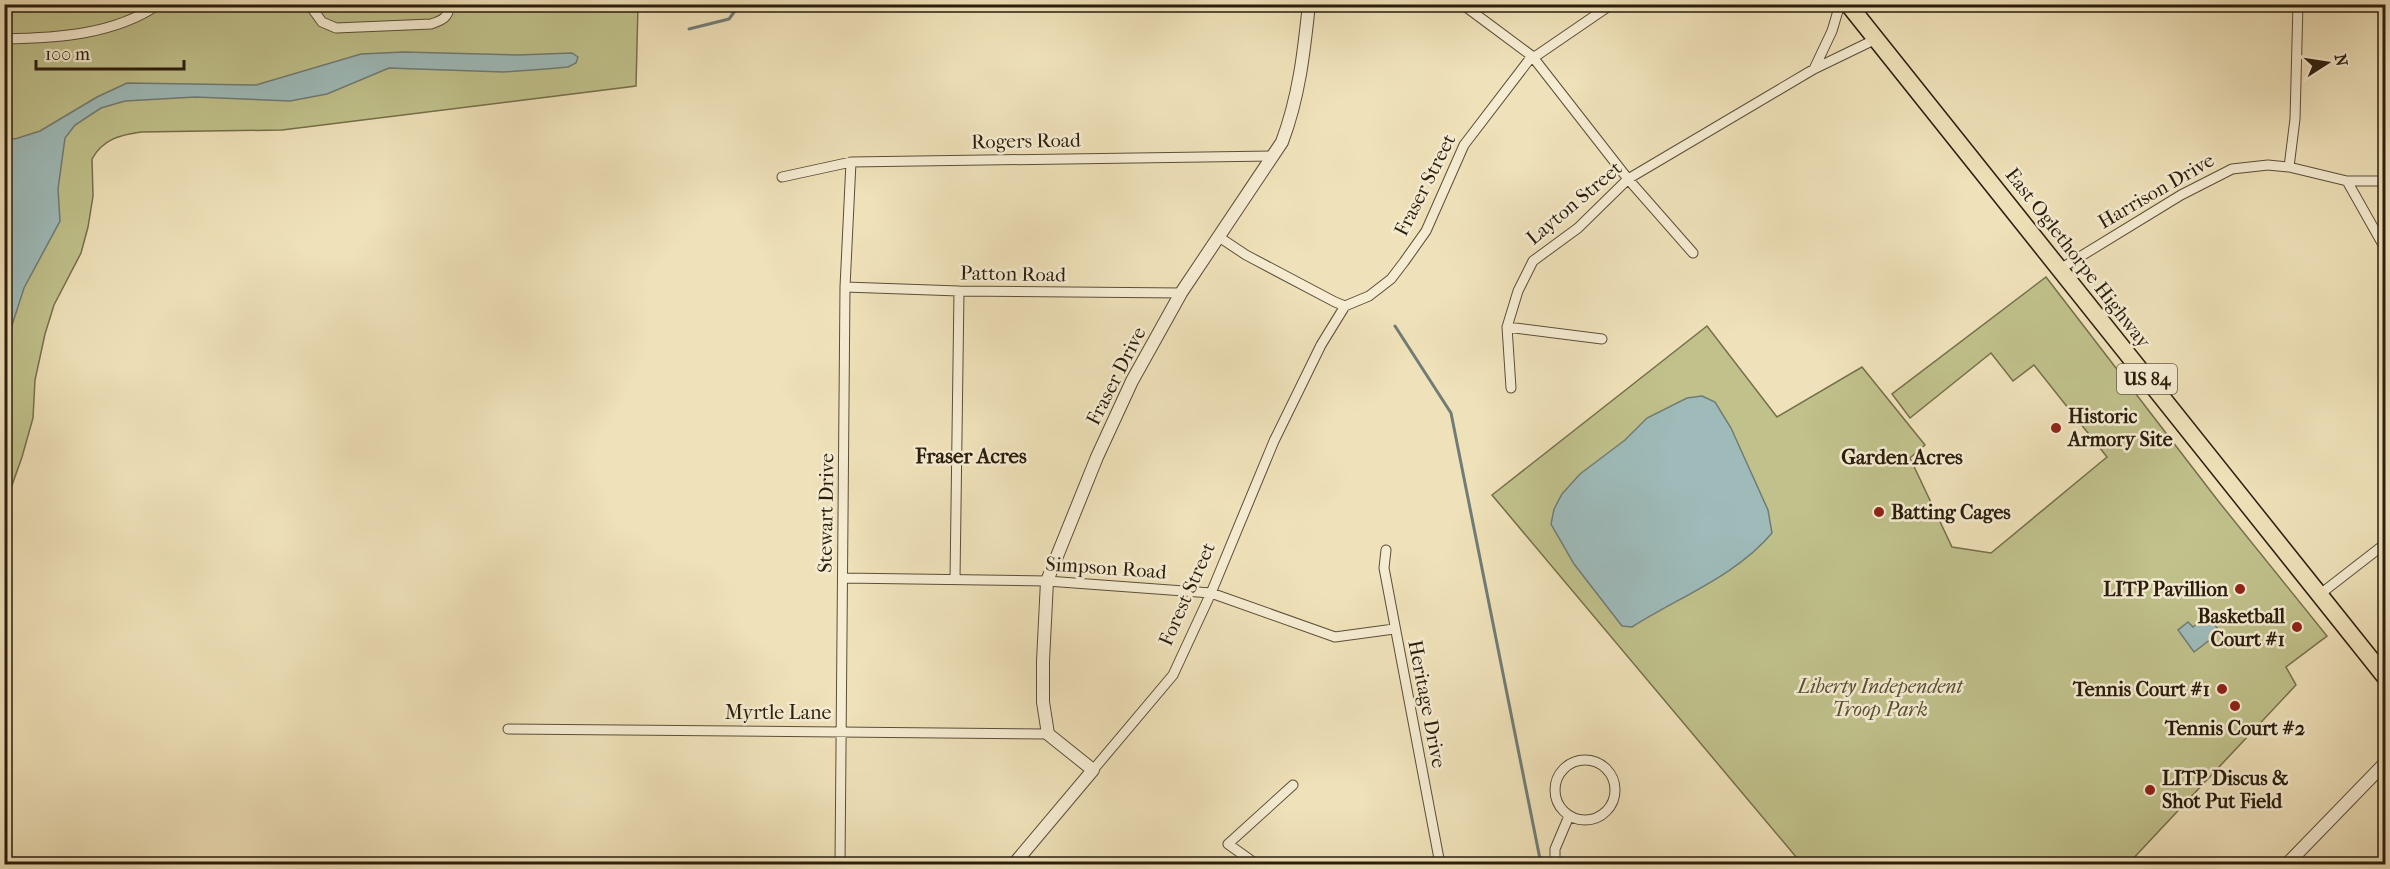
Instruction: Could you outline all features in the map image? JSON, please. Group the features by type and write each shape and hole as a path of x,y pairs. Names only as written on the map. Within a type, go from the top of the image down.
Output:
{"highway":[{"name":"East Oglethorpe Highway","path":"1848,4 2385,678"}],"street":[{"path":"4,39 86,33 136,18 159,4"},
{"path":"309,4 322,22 336,28 431,24 445,19 449,14 450,4"},
{"name":"Fraser Drive","path":"1048,734 1043,702 1047,581 1097,457 1132,381 1181,293 1282,142 1293,115 1301,78 1309,4"},
{"path":"1462,4 1532,56 1628,179 1693,253"},
{"name":"Fraser Street","path":"1345,306 1369,296 1384,285 1404,262 1426,231 1464,144 1532,56 1612,4"},
{"path":"1814,69 1832,31 1840,4"},
{"path":"2289,167 2295,119 2298,4"},
{"name":"Layton Street","path":"1511,388 1507,327 1518,291 1533,261 1578,228 1628,179 1814,69 1876,39"},
{"name":"Rogers Road","path":"782,177 851,162 1272,156"},
{"name":"Stewart Drive","path":"840,864 845,286 851,162"},
{"name":"Harrison Drive","path":"2060,269 2181,195 2232,169 2253,165 2289,167 2347,181 2385,181"},
{"path":"2347,181 2385,250"},
{"path":"1220,237 1246,255 1345,306"},
{"name":"Patton Road","path":"845,286 959,291 1181,293"},
{"path":"956,579 959,291"},
{"name":"Forest Street","path":"1014,864 1173,675 1274,441 1321,345 1345,306"},
{"path":"1507,327 1602,339"},
{"path":"2319,595 2385,543"},
{"name":"Heritage Drive","path":"1386,550 1384,568 1394,629 1440,864"},
{"name":"Simpson Road","path":"843,578 1047,581 1210,593 1335,637 1394,629"},
{"name":"Myrtle Lane","path":"508,729 1048,734"},
{"path":"1048,734 1093,770"},
{"path":"1577,760 1598,763 1609,772 1614,783 1614,797 1610,808 1600,817 1588,821 1569,816 1561,809 1554,793 1555,783 1561,771 1577,760"},
{"path":"2288,864 2385,762"},
{"path":"1256,864 1228,844 1293,785"},
{"path":"1555,864 1555,849 1569,816"}],"green space":[{"path":"5,5 638,5 636,86 282,130 141,132 107,142 92,159 93,196 88,227 81,253 54,305 45,334 35,380 33,418 5,505"},
{"name":"Liberty Independent Troop Park","path":"2046,277 2219,502 2327,636 2286,667 2296,685 2128,864 1802,864 1492,495 1707,326 1777,417 1862,367 1925,445 1910,458 1952,547 1991,553 2107,457 2034,365 2013,381 1991,353 1910,418 1892,394"}],"water":[{"path":"404,52 518,55 572,53 578,57 576,63 568,67 503,72 389,68 327,94 290,101 195,97 125,101 101,108 75,125 65,138 58,189 60,221 24,288 5,347 5,137 15,139 40,131 97,97 127,83 256,85 361,54"},
{"path":"1702,396 1715,402 1731,428 1768,510 1772,533 1742,562 1724,574 1632,627 1622,626 1574,564 1551,524 1554,509 1562,494 1580,474 1625,440 1647,418 1687,398"},
{"path":"2208,615 2220,632 2194,652 2178,630 2188,622 2193,627"}],"waterway":[{"path":"689,29 729,19 740,4"},
{"path":"1395,326 1451,413 1541,864"}],"place":[{"name":"Historic Armory Site","path":"2056,428"},
{"name":"Batting Cages","path":"1879,512"},
{"name":"LITP Pavillion","path":"2240,589"},
{"name":"Basketball Court #1","path":"2297,627"},
{"name":"Tennis Court #1","path":"2222,689"},
{"name":"Tennis Court #2","path":"2235,706"},
{"name":"LITP Discus & Shot Put Field","path":"2150,790"}],"district":[{"name":"Fraser Acres","path":"971,456"},
{"name":"Garden Acres","path":"1902,457"}]}
